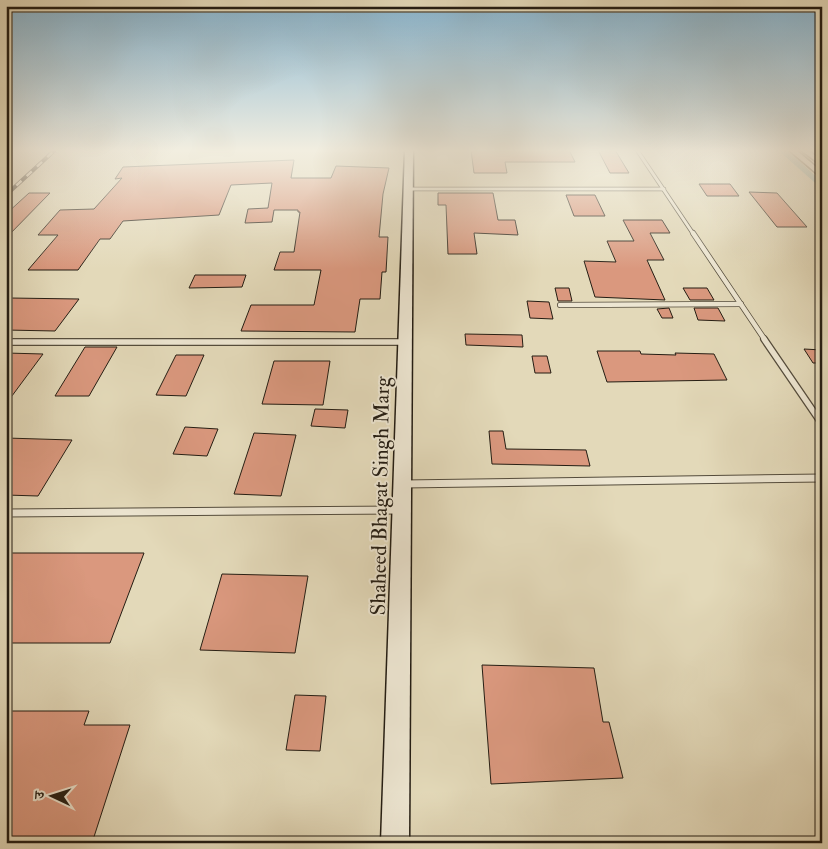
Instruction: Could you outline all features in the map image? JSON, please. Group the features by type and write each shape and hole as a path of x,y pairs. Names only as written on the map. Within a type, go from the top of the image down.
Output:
{"street":[{"name":"Shaheed Bhagat Singh Marg","path":"395,843 408,190"}],"lane":[{"path":"664,190 822,424"},
{"path":"560,305 741,304"},
{"path":"6,342 405,342"},
{"path":"402,484 822,478"},
{"path":"6,513 402,510"}],"building":[{"path":"112,190 229,190 219,215 123,221 110,239 100,239 78,270 28,270 58,235 38,235 60,210 94,209"},
{"path":"271,190 384,190 379,237 388,237 386,272 382,272 380,299 360,299 355,332 241,331 251,305 314,305 321,270 274,270 280,252 294,252 300,212 298,210 274,210 272,222 245,223 248,209 268,208"},
{"path":"703,190 734,190 739,196 707,196"},
{"path":"749,192 777,193 807,227 777,227"},
{"path":"29,193 50,193 6,238 6,214"},
{"path":"438,193 493,193 498,220 515,220 518,235 474,233 477,254 448,254 446,205 438,205"},
{"path":"566,195 595,195 605,216 574,216"},
{"path":"623,220 662,220 670,233 650,233 664,260 647,260 665,300 595,297 584,261 616,262 607,241 634,241"},
{"path":"195,275 246,275 242,287 189,288"},
{"path":"555,288 569,288 572,301 558,301"},
{"path":"683,288 707,288 714,300 690,300"},
{"path":"10,298 79,299 55,331 6,330 6,303"},
{"path":"527,301 549,302 553,319 530,318"},
{"path":"669,308 673,318 662,318 657,309"},
{"path":"694,308 718,308 725,321 698,320"},
{"path":"465,334 522,335 523,347 466,345"},
{"path":"85,347 117,347 89,396 55,396"},
{"path":"804,349 822,350 822,363 813,363"},
{"path":"597,351 640,351 641,354 676,355 675,353 714,354 727,380 607,382"},
{"path":"6,353 43,354 6,404"},
{"path":"176,355 204,355 186,396 156,395"},
{"path":"532,356 547,356 551,373 535,373"},
{"path":"274,361 330,361 323,405 262,404"},
{"path":"315,409 348,410 345,428 311,426"},
{"path":"185,427 218,429 207,456 173,454"},
{"path":"489,431 503,431 506,449 586,450 590,466 492,464"},
{"path":"254,433 296,435 281,496 234,494"},
{"path":"6,438 72,440 38,496 6,495"},
{"path":"6,553 144,553 110,643 6,643"},
{"path":"222,574 308,576 295,653 200,650"},
{"path":"482,665 594,668 603,722 609,722 623,778 491,784"},
{"path":"295,695 326,696 320,751 286,750"},
{"path":"6,711 89,711 84,725 130,725 92,843 6,843"}],"railway":[{"path":"6,195 12,190"}]}
